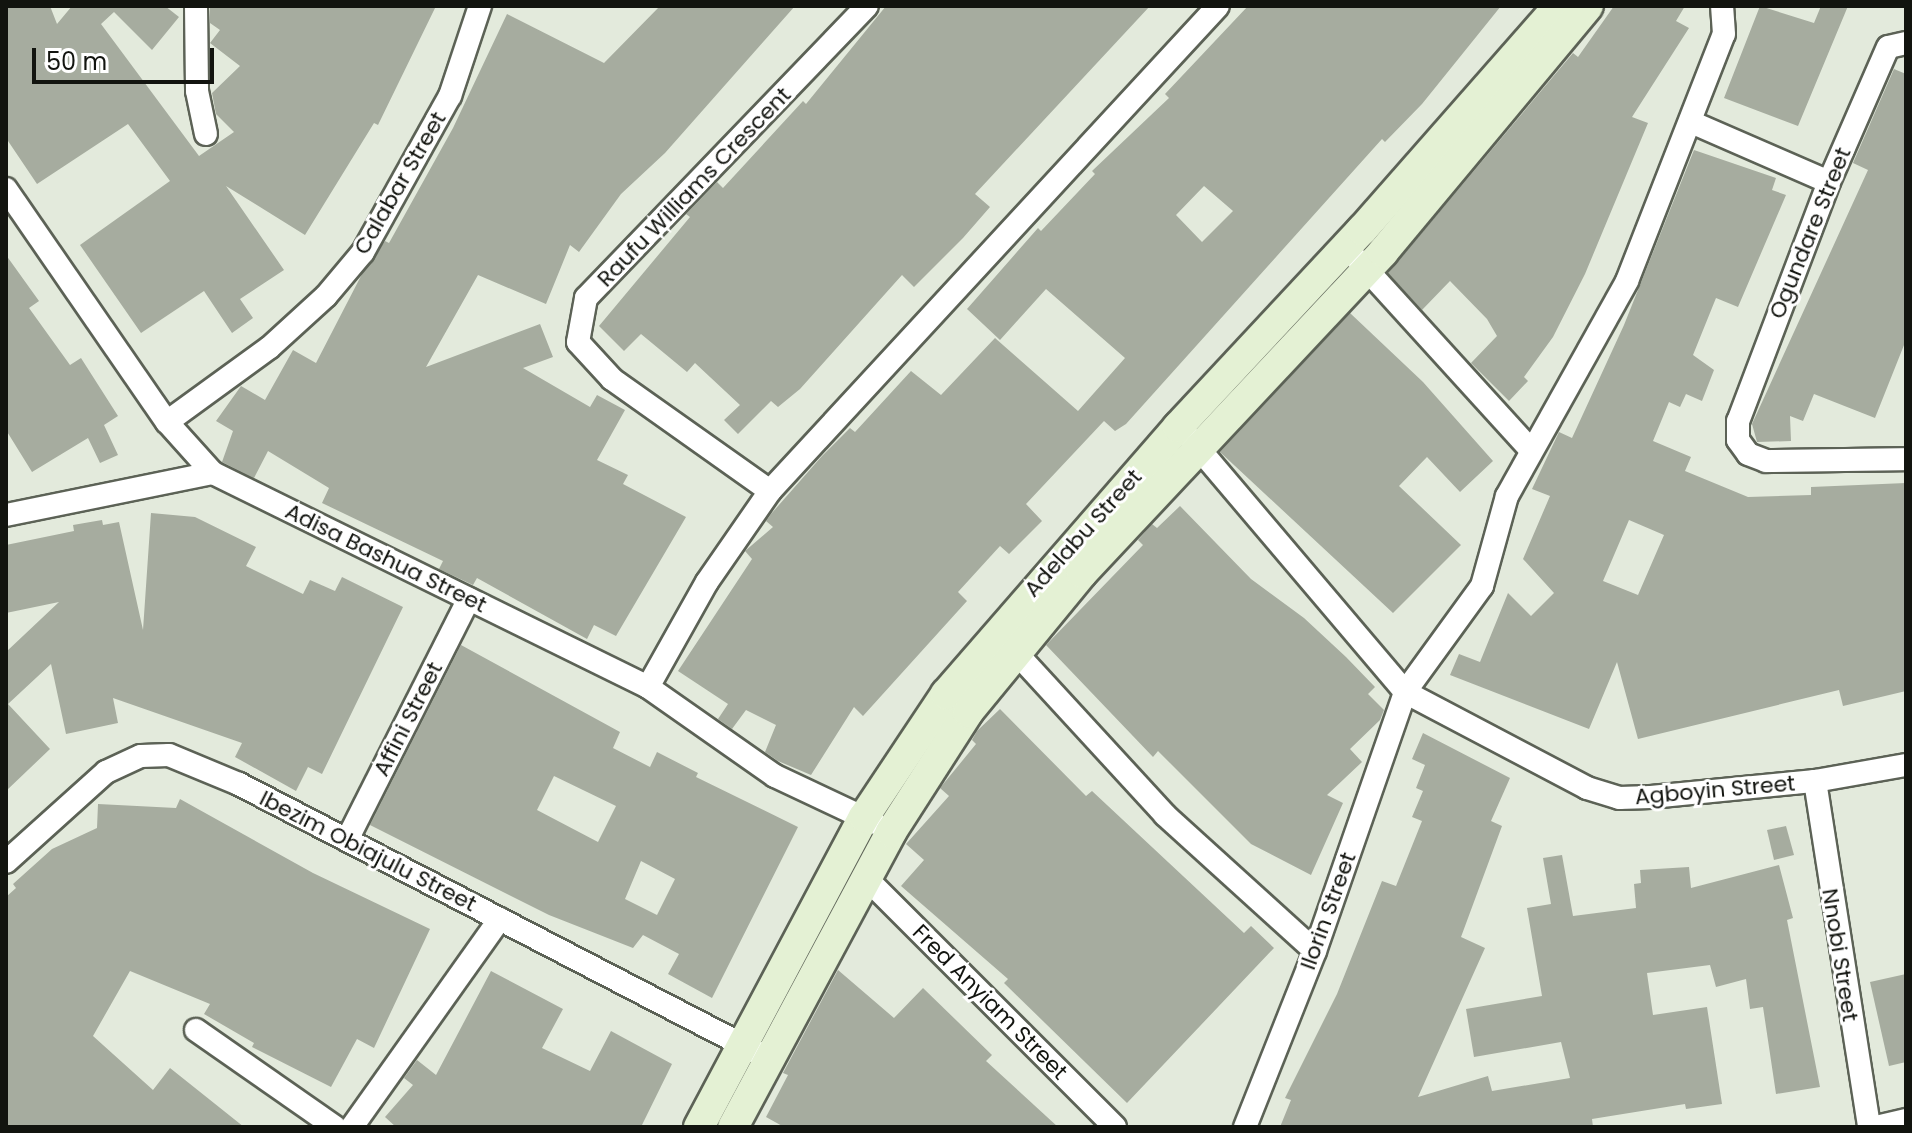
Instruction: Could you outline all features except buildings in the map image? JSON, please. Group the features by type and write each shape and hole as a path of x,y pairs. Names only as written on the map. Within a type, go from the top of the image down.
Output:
{"main road":[{"name":"Adelabu Street","path":"733,1127 757,1052 864,817 946,694 1006,641 1188,436 1345,248 1559,6"},
{"name":"Adelabu Street","path":"1188,436 1367,269 1588,6"},
{"name":"Adelabu Street","path":"699,1127 757,1052 968,712 1006,641"}],"street":[{"path":"196,6 197,91 206,134"},
{"name":"Calabar Street","path":"167,422 269,348 326,296 363,252 450,96 480,6"},
{"name":"Raufu Williams Crescent","path":"770,491 612,379 578,342 580,327 586,298 867,6"},
{"path":"648,687 707,582 770,491 1218,6"},
{"name":"Ilorin Street","path":"1245,1127 1315,951 1405,692 1482,586 1507,496 1530,449 1627,281 1724,34 1722,6"},
{"name":"Ogundare Street","path":"1906,43 1888,47 1829,182 1738,421 1738,440 1748,454 1766,461 1906,459"},
{"path":"1691,122 1829,182"},
{"name":"Adisa Bashua Street","path":"6,189 167,422 213,473 648,687 775,776 891,832"},
{"path":"1345,248 1530,449"},
{"path":"1188,436 1405,692"},
{"path":"6,515 213,473"},
{"name":"Affini Street","path":"347,840 469,599"},
{"path":"1006,641 1165,815 1315,951"},
{"name":"Agboyin Street","path":"1405,692 1587,788 1619,798 1815,781 1906,765"},
{"name":"Ibezim Obiajulu Street","path":"6,862 106,772 141,756 169,755 200,765 757,1052"},
{"name":"Nnobi Street","path":"1815,781 1869,1127"},
{"name":"Fred Anyiam Street","path":"866,878 1115,1127"},
{"path":"352,1127 500,919"},
{"path":"196,1030 335,1127"},
{"path":"1876,1127 1906,1120"}]}
